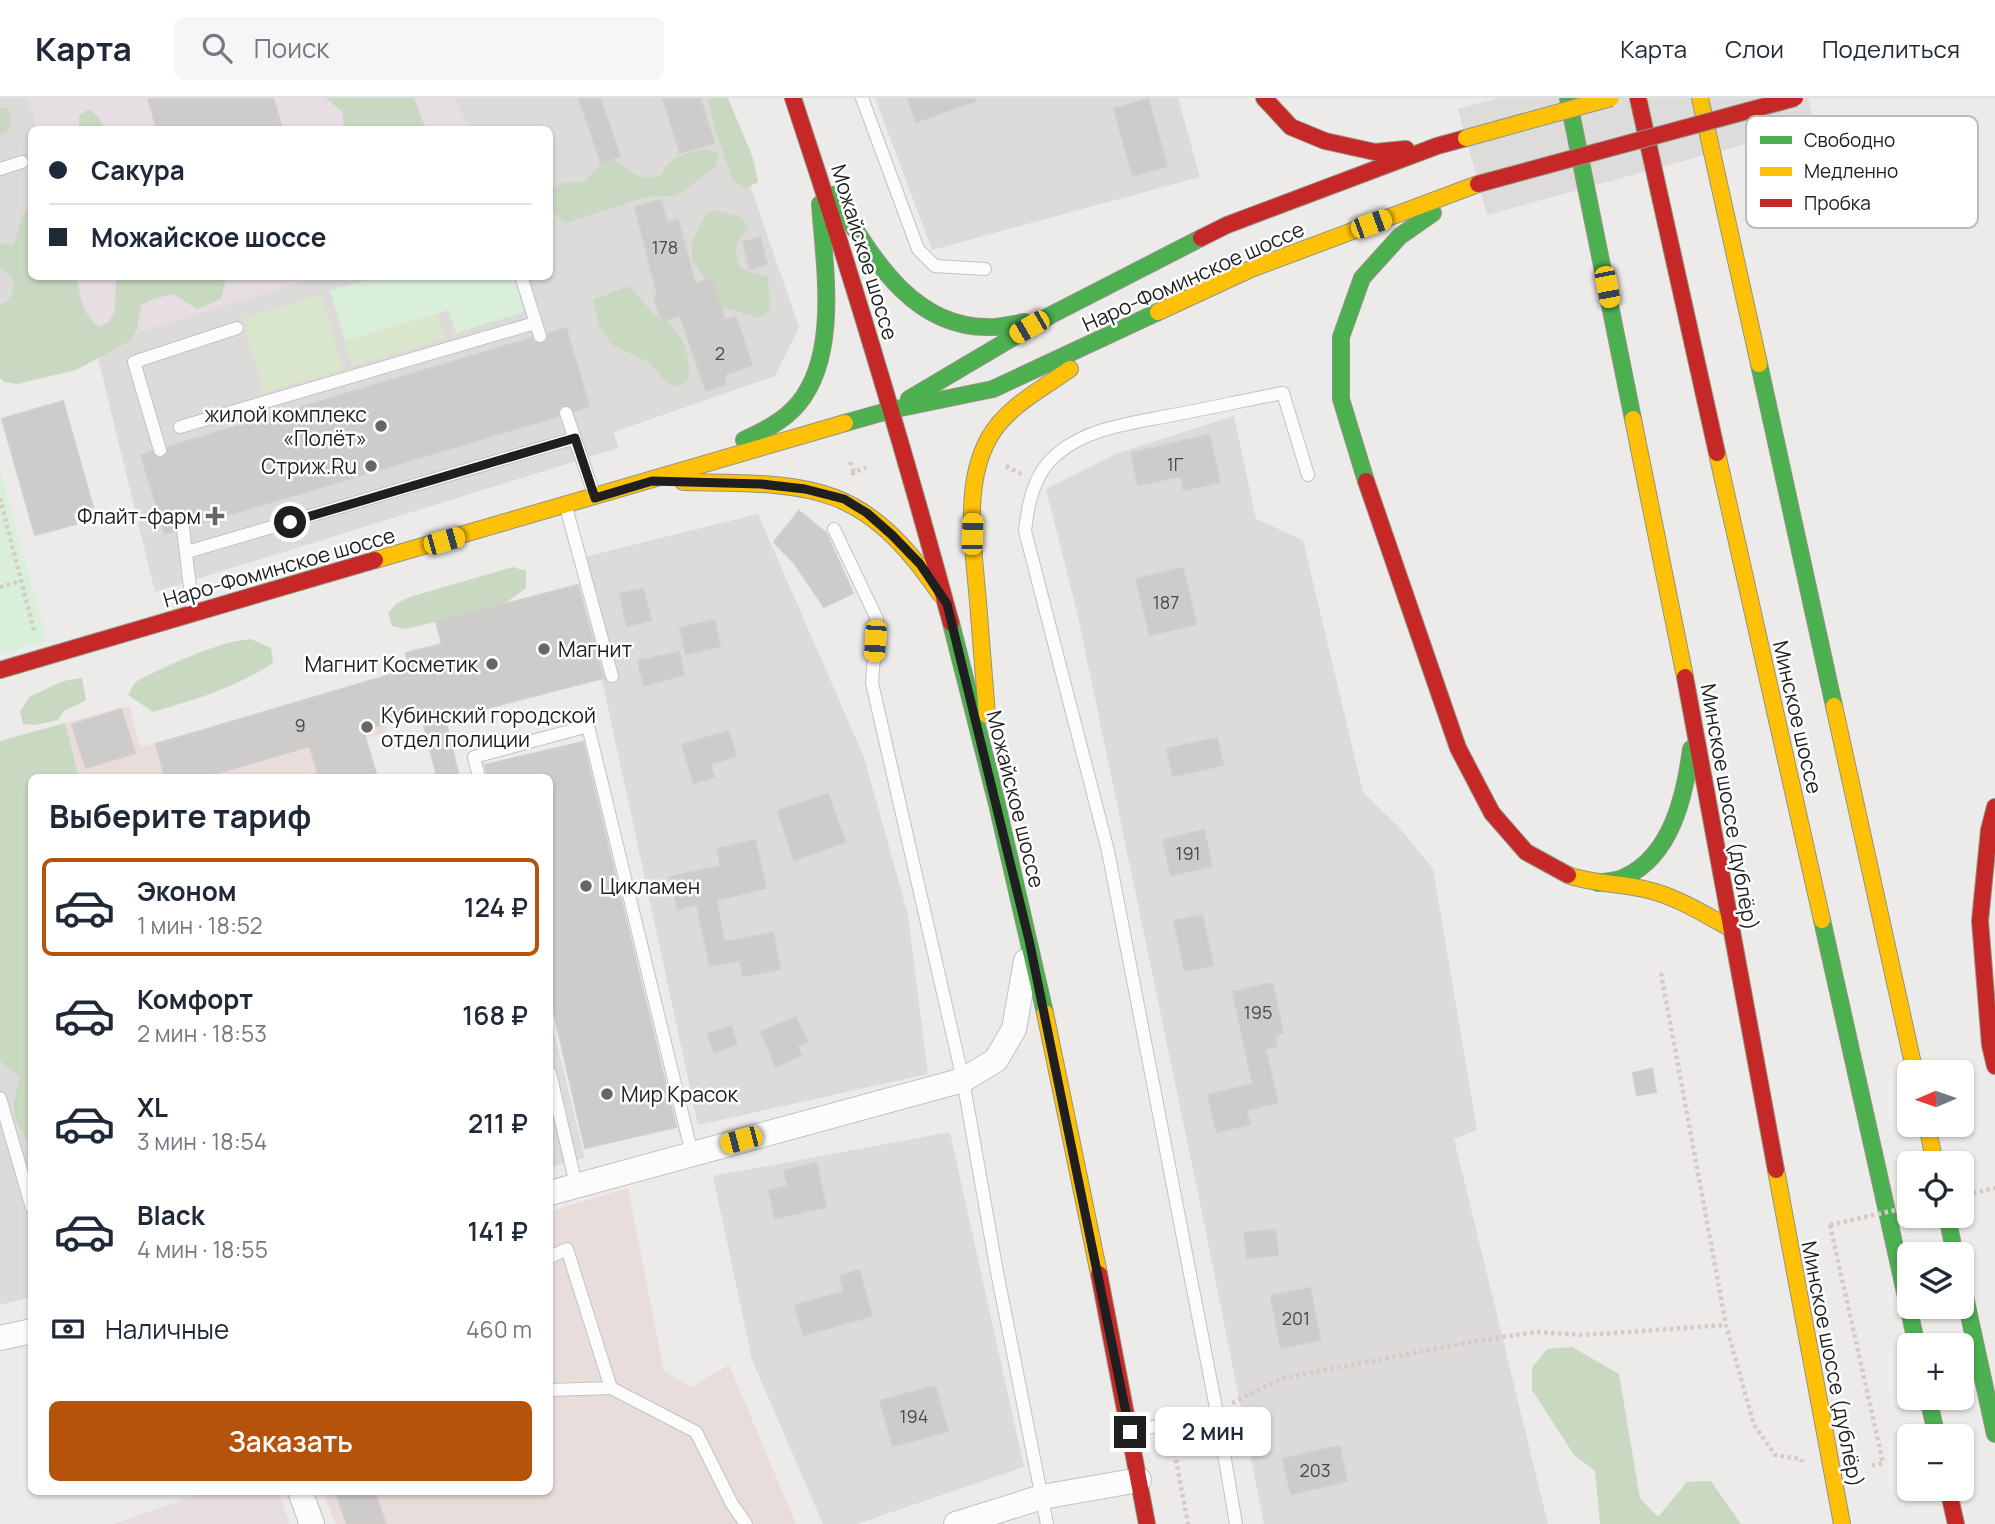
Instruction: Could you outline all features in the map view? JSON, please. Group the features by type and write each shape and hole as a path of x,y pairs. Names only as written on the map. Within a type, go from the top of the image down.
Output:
{"main road":[{"name":"Можайское шоссе","path":"793,98 819,173 947,604 1029,940 1147,1524"},
{"path":"1264,98 1292,127 1325,141 1374,152 1437,146"},
{"name":"Минское шоссе (дублёр)","path":"1569,98 1694,719 1730,928 1842,1524"},
{"name":"Наро-Фоминское шоссе","path":"891,410 1051,315 1227,225 1437,146 1611,98"},
{"name":"Минское шоссе","path":"1638,98 1914,1333"},
{"name":"Минское шоссе","path":"1700,98 1912,1060"},
{"name":"Наро-Фоминское шоссе","path":"0,670 891,410 993,389 1251,268 1472,186 1795,98"},
{"path":"819,173 892,283 919,307 943,320 975,329 1008,326 1051,315"},
{"path":"652,481 772,427 799,403 813,380 826,324 819,173"},
{"path":"1472,186 1400,236 1362,278 1340,337 1342,399 1360,463 1458,748 1492,813 1525,852 1561,872 1595,883 1645,889 1681,900 1730,928"},
{"path":"994,798 972,534 973,500 982,451 989,436 1006,417 1127,327"},
{"path":"652,481 761,484 805,489 844,499 867,513 892,535 920,564 947,604"},
{"path":"1595,883 1624,877 1651,856 1673,822 1688,776 1694,719"},
{"path":"1995,807 1989,830 1980,921 1990,1045 1995,1066"},
{"path":"1970,1319 1995,1434"},
{"path":"1951,1501 1956,1524"}],"street":[{"path":"553,1192 963,1080 996,1060 1014,1028 1029,940"},
{"path":"0,1338 28,1332"},
{"path":"956,1524 1042,1497 1139,1480"},
{"path":"301,1495 312,1524"}],"lane":[{"path":"862,98 918,249 935,266 985,269"},
{"path":"0,169 22,162"},
{"path":"522,280 540,336"},
{"path":"180,427 536,323"},
{"path":"160,450 134,362 237,328"},
{"path":"1236,1524 1108,851 1025,531 1028,500 1037,483 1056,455 1081,439 1115,427 1283,393 1308,475"},
{"path":"566,413 595,498"},
{"path":"187,552 575,438"},
{"path":"565,506 612,676"},
{"path":"183,528 193,613"},
{"path":"834,529 877,619 872,683 963,1080 1047,1524"},
{"path":"478,774 474,757 588,726 692,1154"},
{"path":"553,1086 576,1185"},
{"path":"0,1098 28,1194"},
{"path":"553,1256 567,1249 611,1388"},
{"path":"553,1390 611,1388 696,1432 732,1504 746,1524"},
{"path":"1130,1432 1217,1413"}],"path":[{"path":"850,462 853,472"},
{"path":"1002,463 1037,483"},
{"path":"0,498 34,631"},
{"path":"0,587 21,581"},
{"path":"1661,973 1726,1325 1754,1425 1775,1455 1801,1459 1803,1470"},
{"path":"1974,1193 1995,1188"},
{"path":"1870,1466 1883,1463 1830,1225 1897,1210"},
{"path":"1217,1413 1283,1378 1482,1340 1536,1332 1584,1335 1726,1325"},
{"path":"1169,1423 1188,1524"}],"shaded area":[{"path":"0,98 720,98 799,327 775,376 614,432 618,448 155,592 95,346 0,368"},
{"path":"28,98 455,98 467,126 36,126"},
{"path":"875,98 1178,98 1200,177 932,250"},
{"path":"77,280 308,280 94,346"},
{"path":"1234,416 1256,519 1303,540 1363,792 1399,827 1433,869 1477,1130 1454,1139 1548,1524 1264,1524 1077,612 1046,489 1118,453"},
{"path":"758,514 864,757 908,915 928,1074 698,1125 576,559"},
{"path":"374,684 387,732 361,740 370,774 78,774 65,723 129,706 140,747"},
{"path":"0,931 28,1035 28,1298 0,1305"},
{"path":"553,1028 585,1158 553,1166"},
{"path":"950,1132 1024,1467 857,1524 823,1524 752,1360 713,1176"},
{"path":"628,1188 664,1371 691,1387 729,1365 796,1524 336,1524 324,1495 553,1495 553,1210"},
{"path":"198,1495 279,1495 290,1524 112,1524"}],"green space":[{"path":"325,98 414,98 425,126 344,126 342,111"},
{"path":"708,98 728,98 753,158 758,182 745,189 733,181 715,129"},
{"path":"0,108 8,108 12,123 5,134 0,135"},
{"path":"89,109 100,119 103,126 79,126 79,116"},
{"path":"707,149 719,153 716,167 676,196 645,197 566,223 553,210 553,188 564,182 584,182 601,163 614,160 636,175 647,178 661,175 674,159"},
{"path":"28,210 28,280 77,280 85,311 99,327 109,322 115,310 116,280 225,280 221,299 197,309 173,294 153,299 141,305 137,330 130,341 76,370 17,384 5,382 0,378 0,304 7,302 13,292 14,280 0,267 0,243 14,244 23,214"},
{"path":"713,210 740,217 749,227 738,241 736,256 740,268 768,277 770,310 759,318 717,306 709,284 692,260 692,242 705,216"},
{"path":"366,280 515,280 524,312 456,333 448,310 345,341 330,291"},
{"path":"628,286 680,336 688,358 688,381 675,387 664,380 650,363 611,344 599,326 593,300"},
{"path":"321,295 343,369 264,393 242,319"},
{"path":"437,313 445,338 352,366 345,341"},
{"path":"0,469 47,641 0,654"},
{"path":"513,567 526,571 526,588 500,607 405,629 392,626 388,613 397,603"},
{"path":"251,639 271,648 273,663 230,686 153,712 128,695 137,681 162,668 209,649"},
{"path":"82,678 86,700 64,711 58,720 35,725 23,724 20,712 29,697 63,681"},
{"path":"65,723 78,774 28,774 28,1141 19,1128 14,1112 20,1077 0,1061 0,741"},
{"path":"1572,1347 1619,1374 1640,1498 1658,1517 1687,1482 1711,1481 1741,1524 1600,1524 1595,1471 1574,1455 1532,1390 1532,1368 1547,1349"}],"pier":[{"path":"1498,98 1808,98 1813,116 1746,116 1746,144 1487,215 1458,109"}],"building":[{"path":"148,98 273,98 281,125 278,126 156,126"},
{"path":"579,98 600,98 620,156 601,163"},
{"path":"663,98 700,98 714,143 680,153"},
{"path":"908,98 975,98 975,101 916,122"},
{"path":"1148,99 1167,166 1133,176 1114,109"},
{"path":"661,200 667,223 678,220 695,284 711,278 725,320 736,317 752,365 724,375 726,384 706,391 680,315 662,321 654,298 658,297 635,207"},
{"path":"760,238 767,264 750,269 743,242"},
{"name":"жилой комплекс «Полёт»","path":"566,328 589,406 574,411 571,406 564,405 559,408 558,416 191,526 187,520 181,519 175,524 175,531 165,534 141,455 152,452 157,458 163,458 168,453 168,447 532,338 535,343 542,344 547,341 548,333"},
{"path":"63,401 93,507 73,513 76,524 35,535 2,419"},
{"path":"1209,435 1220,482 1184,490 1181,476 1138,485 1131,453"},
{"path":"799,511 826,533 853,593 824,607 795,564 774,542"},
{"path":"1183,568 1196,624 1150,635 1136,579"},
{"path":"578,585 603,678 445,719 458,774 436,774 421,713 363,730 376,774 318,774 310,746 213,774 164,774 156,744 410,669 406,653 442,644 436,622"},
{"path":"643,589 651,620 627,626 620,594"},
{"path":"714,620 720,646 686,654 680,628"},
{"path":"679,652 684,675 644,685 638,661"},
{"path":"121,709 135,753 86,768 72,725"},
{"path":"728,731 736,756 710,764 714,777 694,783 682,745"},
{"path":"1217,738 1223,765 1173,776 1167,749"},
{"name":"Цикламен","path":"583,742 676,1127 585,1148 553,1008 553,774 487,774 485,765"},
{"path":"828,794 845,842 794,860 778,811"},
{"path":"1204,830 1212,866 1171,875 1163,840"},
{"path":"755,840 766,888 716,900 724,942 773,933 780,969 743,976 740,960 710,966 697,904 678,909 670,877 721,866 717,849"},
{"path":"1202,915 1213,965 1185,971 1174,921"},
{"path":"1272,983 1283,1033 1275,1035 1277,1046 1265,1049 1278,1102 1246,1110 1250,1124 1217,1132 1208,1095 1253,1084 1233,992"},
{"path":"796,1017 807,1042 797,1046 801,1055 776,1067 761,1032"},
{"path":"731,1026 737,1044 714,1052 708,1034"},
{"path":"1652,1069 1656,1092 1637,1095 1633,1073"},
{"path":"816,1163 826,1207 775,1218 769,1191 788,1186 784,1171"},
{"path":"1275,1230 1278,1255 1247,1258 1245,1233"},
{"path":"859,1270 872,1316 803,1335 795,1305 844,1292 840,1276"},
{"path":"1310,1288 1320,1340 1281,1348 1271,1296"},
{"path":"935,1386 948,1431 893,1446 880,1401"},
{"path":"1339,1446 1347,1481 1291,1494 1283,1459"},
{"path":"336,1495 375,1495 386,1524 347,1524"}],"traffic: fast":[{"path":"1568,98 1633,419"},
{"path":"833,195 877,262 914,300 935,314 960,324 992,327 1025,322"},
{"path":"744,440 773,425 798,404 811,384 820,360 826,308 820,204"},
{"path":"1366,481 1341,399 1341,337 1362,278 1400,236 1433,213"},
{"path":"909,399 1051,315 1201,238"},
{"path":"845,423 891,410 993,389 1158,312"},
{"path":"1759,364 1834,706"},
{"path":"951,623 997,804 1045,1013"},
{"path":"1598,883 1622,878 1641,867 1665,839 1680,804 1691,749"},
{"path":"1822,920 1914,1333"},
{"path":"1949,1228 1952,1242"},
{"path":"1970,1319 1995,1434"},
{"path":"1931,1410 1934,1424"}],"traffic: slow":[{"path":"1466,138 1611,98"},
{"path":"1700,98 1759,364"},
{"path":"1158,312 1251,269 1478,184"},
{"path":"987,715 973,540 975,477 981,457 996,427 1025,399 1070,369"},
{"path":"1633,419 1685,677"},
{"path":"375,560 845,423"},
{"path":"1717,453 1822,920"},
{"path":"683,482 766,484 800,488 830,496 858,509 885,529 912,557 940,594"},
{"path":"1834,706 1912,1060"},
{"path":"1568,875 1656,892 1688,905 1730,928"},
{"path":"1045,1013 1099,1274"},
{"path":"1930,1138 1932,1151"},
{"path":"1776,1170 1842,1524"}],"traffic: jam":[{"path":"793,98 876,359 951,623"},
{"path":"1264,98 1291,127 1325,141 1375,152 1406,149"},
{"path":"1638,98 1717,453"},
{"path":"1478,184 1795,98"},
{"path":"1201,238 1227,225 1437,146 1466,138"},
{"path":"1366,481 1458,748 1492,813 1526,852 1568,875"},
{"path":"0,670 375,560"},
{"path":"1685,677 1776,1170"},
{"path":"1995,807 1989,830 1980,921 1990,1045 1995,1066"},
{"path":"1099,1274 1147,1524"},
{"path":"1951,1501 1956,1524"}],"place":[{"name":"жилой комплекс «Полёт»","path":"381,426"},
{"name":"Стриж.Ru","path":"371,466"},
{"name":"Флайт-фарм","path":"215,516"},
{"name":"Магнит","path":"544,649"},
{"name":"Магнит Косметик","path":"492,664"},
{"name":"Кубинский городской отдел полиции","path":"367,727"},
{"name":"Цикламен","path":"586,886"},
{"name":"Мир Красок","path":"607,1094"}],"route":[{"path":"290,522 575,438 595,498 652,481 761,484 805,489 844,499 867,513 920,564 947,604 1029,940 1130,1432"}]}
